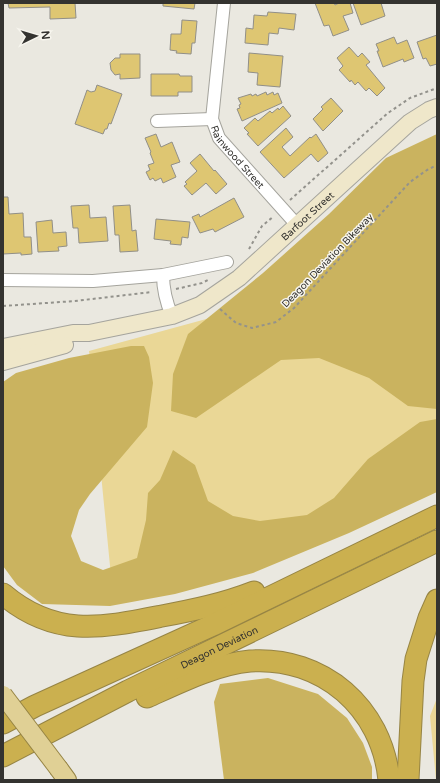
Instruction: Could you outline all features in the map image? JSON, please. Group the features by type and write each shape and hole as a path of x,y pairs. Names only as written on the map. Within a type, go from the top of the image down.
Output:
{"highway":[{"path":"3,723 35,706 213,625 437,516"},
{"name":"Deagon Deviation","path":"3,756 134,688 437,541"},
{"path":"3,594 16,605 34,615 53,622 73,626 97,626 123,624 209,607 235,600 288,577 316,575"},
{"path":"408,780 413,682 416,659 429,618 437,600"},
{"path":"70,721 94,721 171,686 208,671 229,665 249,661 283,663 302,667 335,683 358,705 372,725 380,741 387,761 389,780"}],"main road":[{"path":"3,695 63,774"}],"street":[{"name":"Rainwood Street","path":"224,3 212,119 219,138 297,226"},
{"name":"Barfoot Street","path":"3,346 73,333 89,333 172,316 200,305 239,278 410,122 429,110 437,107"},
{"path":"157,121 212,119"},
{"path":"3,280 93,281 162,275 226,262"},
{"path":"162,275 164,291 172,316"},
{"name":"Barfoot Street","path":"3,362 76,342 89,333"}],"path":[{"path":"289,201 388,113 410,98 437,88"},
{"name":"Deagon Deviation Bikeway","path":"218,307 236,323 252,328 276,322 294,308 410,182 437,165"},
{"path":"248,250 262,226 274,215"},
{"path":"173,290 202,283 215,277"},
{"path":"3,306 75,301 152,292"}],"shaded area":[{"path":"437,134 437,409 408,406 369,378 319,358 281,360 196,418 171,411 173,374 188,334 263,273 329,214 386,158"},
{"path":"210,318 437,354 437,465 252,543 111,576 89,351"},
{"path":"131,346 144,346 149,357 153,383 147,427 90,494 79,510 71,536 81,561 103,570 137,558 146,520 148,493 160,480 173,450 195,465 208,501 233,516 260,521 307,515 334,498 368,459 420,422 437,419 437,492 349,533 253,573 175,594 110,606 42,604 17,585 3,566 3,382 16,373 69,358"},
{"path":"268,678 318,694 347,718 363,743 372,767 372,780 224,780 214,702 220,684"},
{"path":"437,698 437,780 436,780 430,716"}],"building":[{"path":"8,3 75,3 76,18 50,19 50,7 9,8"},
{"path":"163,3 195,3 194,9 163,6"},
{"path":"315,3 334,3 335,5 339,3 350,3 353,13 343,16 349,30 333,36 329,25 324,26"},
{"path":"353,3 381,3 385,16 361,25"},
{"path":"268,12 296,14 294,30 279,28 278,34 269,33 268,45 245,43 246,28 253,29 254,15 267,16"},
{"path":"182,20 197,21 195,43 192,43 191,54 176,53 177,51 170,50 171,34 181,34"},
{"path":"437,35 437,64 430,66 426,58 423,59 417,42"},
{"path":"394,37 397,44 407,40 414,58 404,62 403,59 383,67 376,44"},
{"path":"349,47 358,57 362,53 370,62 366,65 385,88 377,96 369,88 366,91 358,82 355,85 351,80 350,82 339,70 343,66 337,58"},
{"path":"249,53 283,56 280,87 257,85 258,73 248,72"},
{"path":"120,54 140,54 140,78 120,79 120,74 115,75 111,70 110,63 115,58 120,58"},
{"path":"151,74 179,74 180,76 192,76 192,92 178,92 178,96 151,96"},
{"path":"97,85 122,94 111,124 109,123 103,134 75,124 87,90 91,92 95,91"},
{"path":"266,92 267,95 273,92 274,95 278,93 282,103 242,121 237,109 240,108 239,105 241,104 238,98 251,94 252,96 256,94 257,96"},
{"path":"331,98 343,111 323,131 313,119 323,109 321,107"},
{"path":"283,106 291,116 258,146 247,134 249,133 244,128 255,118 258,121 270,111 272,113 278,108 279,110"},
{"path":"286,128 293,137 282,147 290,156 310,137 311,138 316,134 328,153 318,162 311,154 284,178 260,152"},
{"path":"156,134 161,147 172,142 180,162 171,165 176,177 163,183 161,178 155,181 153,178 150,180 146,172 150,170 148,165 154,163 145,138"},
{"path":"200,154 227,184 216,194 206,183 192,195 184,186 187,184 185,182 197,171 190,163"},
{"path":"3,197 8,197 9,214 23,213 24,237 31,237 32,254 3,254"},
{"path":"234,198 244,217 215,232 213,229 200,233 192,217 199,214 200,217"},
{"path":"89,205 90,218 106,217 108,241 79,243 78,228 73,228 71,206"},
{"path":"130,205 132,231 136,230 138,251 120,252 119,235 115,235 113,206"},
{"path":"156,219 190,222 188,238 182,237 181,245 170,244 171,241 154,239"},
{"path":"52,220 53,233 66,232 67,246 58,247 59,251 38,252 36,222"}]}
